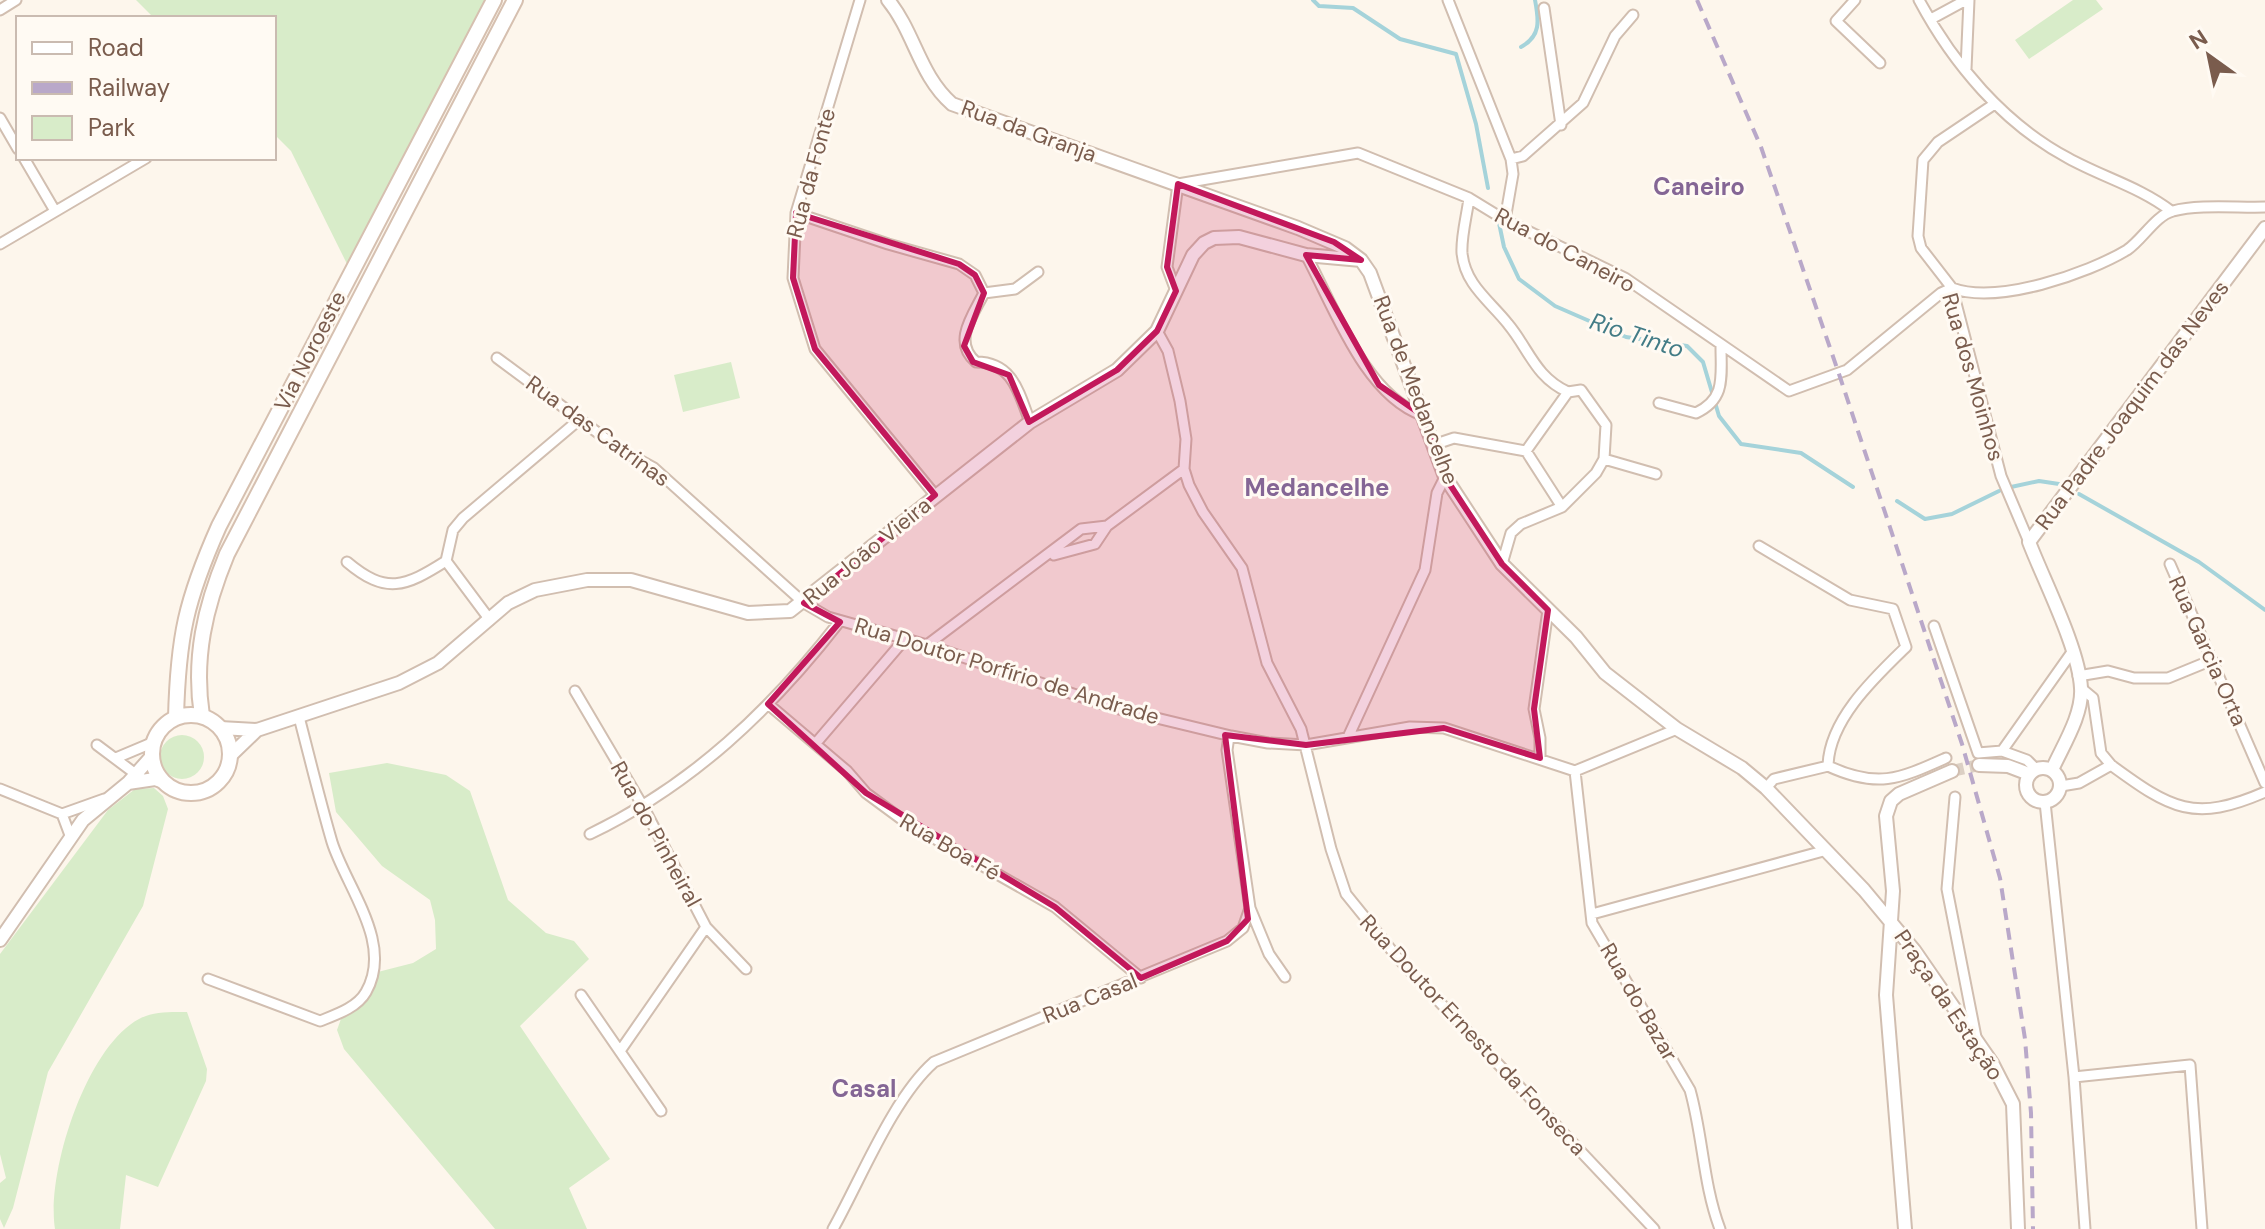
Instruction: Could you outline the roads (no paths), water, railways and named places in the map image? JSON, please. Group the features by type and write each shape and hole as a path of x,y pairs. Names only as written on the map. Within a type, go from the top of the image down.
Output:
{"main road":[{"name":"Via Noroeste","path":"176,718 180,640 196,577 226,512 494,0"},
{"name":"Via Noroeste","path":"202,716 198,675 201,637 212,590 227,554 515,0"},
{"path":"202,716 220,728 228,742 230,756 221,778 200,792 174,789 164,782 153,749 165,724 176,718 202,716"}],"street":[{"path":"0,10 16,0"},
{"name":"Rua da Fonte","path":"860,0 796,213 793,278 815,349 935,495"},
{"name":"Rua da Granja","path":"888,0 903,19 930,83 952,104 1178,184"},
{"path":"1448,0 1511,159 1513,174 1505,220"},
{"path":"1855,0 1836,21 1880,63"},
{"path":"1919,0 1993,105 2066,158 2152,196 2171,211"},
{"path":"1931,19 1968,0 1966,69"},
{"path":"1544,8 1561,125"},
{"path":"1511,159 1523,156 1583,103 1615,36 1633,15"},
{"name":"Rua dos Moinhos","path":"1993,105 1938,142 1923,160 1918,236 1921,248 1952,288 2001,476 2029,542"},
{"path":"0,118 16,146"},
{"name":"Rua do Caneiro","path":"1178,184 1358,153 1469,198 1505,220 1625,278 1789,391 1847,370 1941,293 1952,288"},
{"path":"25,160 55,211"},
{"path":"0,244 143,160"},
{"path":"1176,291 1167,267 1178,184 1334,242 1361,260"},
{"path":"1469,198 1462,253 1470,282 1510,326 1533,365 1555,386 1568,392 1581,390 1606,425 1604,459 1596,473 1562,507 1521,524 1511,533 1502,564"},
{"path":"1952,288 1968,294 2014,291 2092,267 2129,248 2171,211 2265,207"},
{"path":"796,213 959,264 975,275 984,293"},
{"name":"Rua Padre Joaquim das Neves","path":"2052,770 2075,716 2080,682 2072,652 2029,542 2265,228"},
{"name":"Rua João Vieira","path":"220,728 257,730 376,692 421,673 520,596 587,580 631,580 762,615 790,611 1030,422 1117,370 1157,331 1193,255 1214,238 1239,237 1306,255 1361,260"},
{"path":"1306,255 1347,337 1379,385 1400,406 1422,415"},
{"name":"Rua de Medancelhe","path":"1361,260 1380,296 1445,477 1502,564 1576,637 1605,673 1677,729 1742,768 1766,788 1891,919"},
{"path":"984,293 1015,289 1038,272"},
{"path":"984,293 964,336 964,346 976,362 995,365 1009,375 1030,422"},
{"name":"Rua Doutor Ernesto da Fonseca","path":"1157,331 1168,351 1180,401 1186,439 1184,469 1203,512 1242,568 1267,663 1306,745 1331,849 1351,903 1654,1229"},
{"path":"1659,403 1696,413 1711,405 1721,391 1721,347"},
{"name":"Rua das Catrinas","path":"497,358 638,461 654,468 804,603"},
{"path":"1526,451 1568,392"},
{"path":"347,562 373,582 383,585 413,580 446,561 453,530 463,518 580,419"},
{"path":"1433,445 1454,438 1526,451 1562,507"},
{"path":"1604,459 1656,474"},
{"path":"1048,556 1088,549 1107,526 1184,469"},
{"path":"1349,735 1425,570 1437,493 1445,477"},
{"path":"927,645 1081,529 1107,526"},
{"path":"1759,546 1850,600 1893,609 1906,647 1884,668 1837,729 1828,747 1828,766"},
{"path":"446,561 490,620"},
{"name":"Rua Garcia Orta","path":"2170,564 2265,783"},
{"name":"Rua Doutor Porfírio de Andrade","path":"804,603 840,621 927,645 1115,708 1229,736 1268,743 1306,745 1349,735 1410,727 1444,728 1575,771"},
{"path":"1540,758 1540,738 1534,709 1548,610"},
{"path":"590,834 644,808 722,750 768,704 840,621"},
{"path":"1934,626 1978,753 2002,751 2027,760 2033,772"},
{"path":"816,743 904,640"},
{"path":"2002,751 2072,652"},
{"path":"2212,660 2168,678 2134,678 2108,671 2080,682 2093,698 2101,753 2111,765 2180,807 2226,808 2265,792"},
{"name":"Rua do Pinheiral","path":"575,691 644,808 706,927 746,969"},
{"name":"Rua Boa Fé","path":"768,704 816,743 866,793 904,821 1055,907 1141,978"},
{"path":"208,979 320,1021 346,1010 365,994 373,973 368,921 333,844 299,717"},
{"path":"1575,771 1677,729"},
{"name":"Rua João Vieira","path":"230,756 257,730"},
{"path":"1229,736 1227,750 1250,908 1269,954 1285,977"},
{"path":"97,745 116,758 133,779"},
{"path":"116,758 153,749"},
{"path":"0,789 62,814 104,799 133,779 153,749"},
{"path":"1766,788 1774,779 1828,766 1858,778 1895,781 1946,758"},
{"path":"1979,765 2008,766 2033,772 2052,770 2061,786"},
{"path":"2061,786 2079,783 2111,765"},
{"name":"Rua do Bazar","path":"1575,771 1592,923 1690,1090 1699,1121 1712,1209 1720,1229"},
{"name":"Praça da Estação","path":"1952,771 1907,788 1891,801 1886,816 1893,891 1891,919 1977,1040 2013,1104 2018,1229"},
{"path":"2033,772 2026,785 2029,796 2045,802 2056,797 2061,786"},
{"path":"133,779 164,782"},
{"path":"1955,797 1947,889 1977,1040"},
{"path":"0,940 71,838 104,799"},
{"path":"2045,802 2074,1077 2085,1229"},
{"path":"62,814 71,838"},
{"path":"1592,914 1598,909 1827,850"},
{"name":"Rua Casal","path":"833,1229 900,1106 920,1074 934,1062 955,1050 1227,941 1243,928 1250,908"},
{"path":"1891,919 1886,995 1905,1229"},
{"path":"620,1051 706,927"},
{"path":"581,995 661,1111"},
{"path":"2074,1077 2190,1065 2202,1229"}],"waterway":[{"name":"Rio Tinto","path":"1313,0 1319,6 1353,8 1400,39 1456,54 1476,124 1488,188"},
{"path":"1521,47 1528,43 1537,27 1535,0"},
{"name":"Rio Tinto","path":"1499,223 1504,247 1519,279 1555,306 1626,337 1687,346 1703,362 1719,416 1741,444 1801,453 1853,487"},
{"name":"Rio Tinto","path":"2011,487 2039,481 2059,484"},
{"name":"Rio Tinto","path":"1897,501 1925,519 1952,514 1999,491"},
{"name":"Rio Tinto","path":"2079,494 2199,562 2265,610"}],"tunnel":[{"path":"1952,771 1979,765"}],"railway":[{"path":"1697,0 1761,147 1962,744 2000,878 2025,1039 2031,1113 2033,1229"}],"district":[{"name":"Caneiro","path":"1699,186"},
{"name":"Medancelhe","path":"1317,487"},
{"name":"Casal","path":"864,1088"}]}
